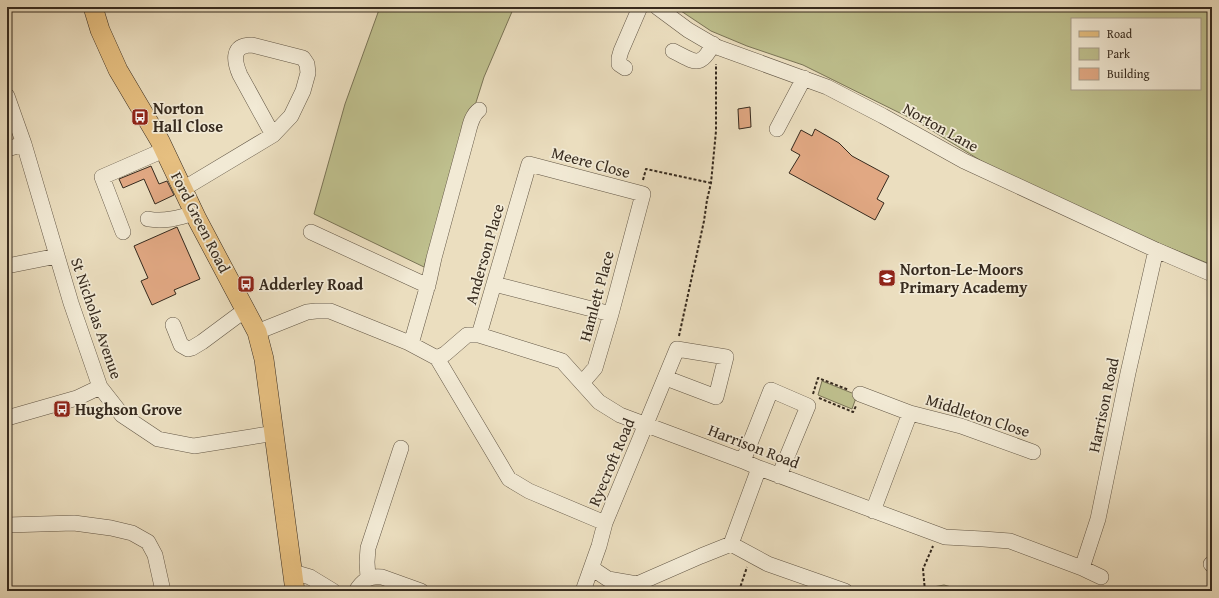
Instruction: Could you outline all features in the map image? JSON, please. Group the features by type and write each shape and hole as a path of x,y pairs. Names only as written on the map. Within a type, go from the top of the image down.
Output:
{"main road":[{"name":"Ford Green Road","path":"93,7 100,30 118,70 164,150 194,213 257,332 264,359 275,433 295,591"}],"street":[{"path":"625,68 619,64 619,58 640,7"},
{"name":"Norton Lane","path":"657,7 688,30 715,46 827,87 964,161 1156,250 1212,274"},
{"path":"183,189 273,135 291,116 303,91 308,73 307,64 303,58 252,45 245,45 239,48 235,56 236,65 273,135"},
{"path":"673,51 694,61 703,60 715,46"},
{"path":"777,129 804,78"},
{"name":"St Nicholas Avenue","path":"7,96 24,144 71,303 100,387 122,415 158,439 194,446 275,433"},
{"path":"411,344 428,286 435,251 468,133 475,112 480,110"},
{"path":"7,149 24,144"},
{"path":"123,232 102,177 164,150"},
{"name":"Meere Close","path":"524,182 529,164 643,194 637,213"},
{"name":"Anderson Place","path":"479,335 524,182"},
{"path":"148,219 160,221 180,218 194,213"},
{"name":"Hamlett Place","path":"582,383 595,368 611,314 637,213"},
{"path":"311,232 428,286"},
{"name":"Harrison Road","path":"1082,568 1098,519 1128,373 1156,250"},
{"path":"7,266 57,256"},
{"path":"494,284 611,314"},
{"path":"173,325 181,344 188,349 202,342 237,316 247,311"},
{"path":"257,332 307,312 330,311 411,344 437,358 509,479 529,491 605,523"},
{"path":"437,358 445,354 467,334 479,335"},
{"name":"Harrison Road","path":"479,335 562,361 599,402 620,415 938,535 945,537 983,538 1010,541 1082,568 1101,577"},
{"path":"666,378 716,396 726,357 677,349"},
{"name":"Ryecroft Road","path":"583,591 605,523 677,349"},
{"path":"7,418 77,398 100,387"},
{"path":"743,461 771,390 810,401 779,476"},
{"name":"Middleton Close","path":"860,394 910,412 961,426 1033,452"},
{"path":"873,510 910,412"},
{"path":"368,578 368,548 401,448"},
{"path":"592,566 596,571 608,578 637,584 731,544 759,468"},
{"path":"7,525 74,524 111,528 132,533 148,542 155,555 163,591"},
{"path":"731,544 768,564 845,591"},
{"path":"293,572 310,577 333,591"},
{"path":"356,591 365,580 377,576 421,591"}],"path":[{"path":"677,349 680,328 711,183 716,131 715,46"},
{"path":"639,193 646,169 711,183"},
{"path":"818,378 860,394 853,412 810,401 818,378"},
{"path":"925,591 923,569 938,535"},
{"path":"736,591 740,590 750,555"}],"green space":[{"path":"380,7 514,7 484,77 424,267 314,214 345,104"},
{"path":"675,7 1212,7 1212,265 1153,241 983,162 918,122 803,65 747,46 711,31"},
{"path":"822,381 857,395 852,409 818,395"},
{"path":"944,585 966,591 916,591 917,590"}],"building":[{"path":"750,107 751,127 739,129 738,109"},
{"path":"815,129 839,143 852,156 889,176 877,199 884,203 875,220 789,173 800,155 791,150 801,130 812,136"},
{"path":"151,166 159,184 167,181 174,195 155,204 144,179 123,188 119,179"},
{"path":"177,227 200,279 174,290 176,294 152,305 141,281 148,278 134,246"}],"place":[{"name":"Norton Hall Close","path":"140,117"},
{"name":"Norton-Le-Moors Primary Academy","path":"887,278"},
{"name":"Adderley Road","path":"246,284"},
{"name":"Hughson Grove","path":"62,409"}]}
